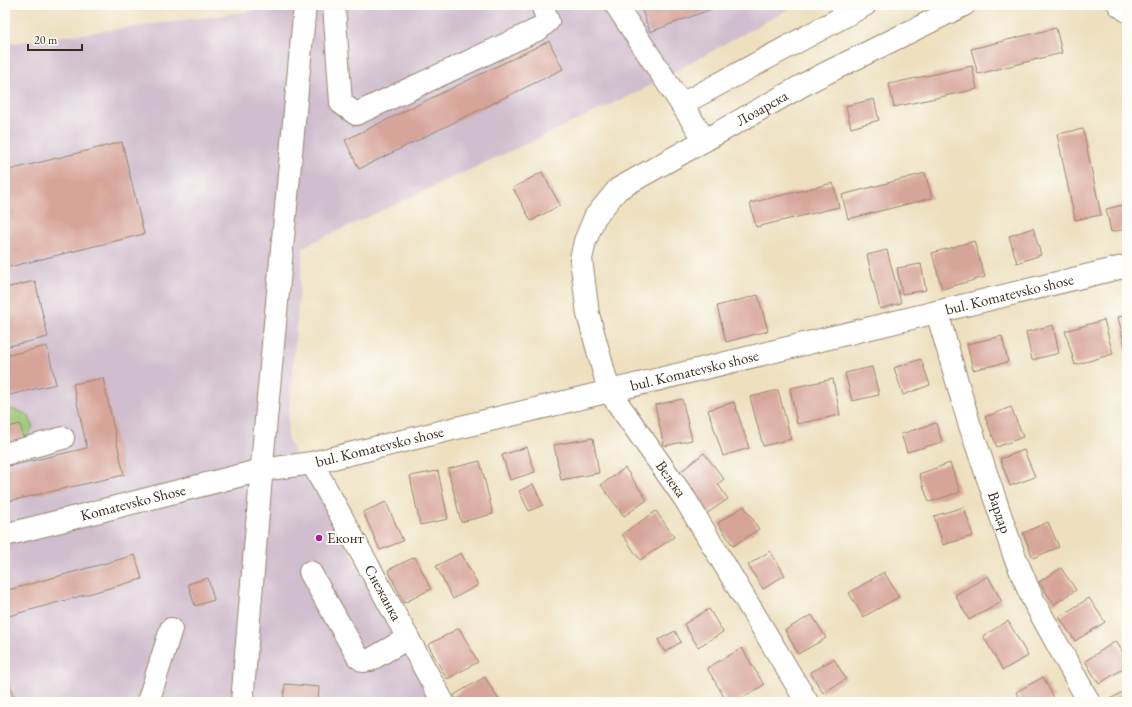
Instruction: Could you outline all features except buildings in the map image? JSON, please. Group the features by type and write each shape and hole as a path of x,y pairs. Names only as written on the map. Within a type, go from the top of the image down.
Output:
{"street":[{"path":"242,702 305,5"},
{"path":"334,5 341,103 356,114 539,29 548,21 542,5"},
{"path":"616,5 705,140"},
{"path":"682,104 865,5"},
{"name":"Лозарска","path":"585,241 595,217 618,189 812,80 964,5"},
{"path":"1119,5 1127,11"},
{"name":"Велека","path":"585,241 581,259 588,314 609,391 685,499 807,702"},
{"name":"bul. Komatevsko shose","path":"262,470 312,463 1127,266"},
{"name":"Вардар","path":"936,312 969,423 1014,555 1033,600 1089,702"},
{"path":"5,454 63,438"},
{"name":"Снежанка","path":"312,463 443,702"},
{"name":"Komatevsko Shose","path":"5,535 262,470"},
{"path":"310,572 358,657 364,661 370,660 408,638"},
{"path":"148,702 171,629"}],"shaded area":[{"path":"254,5 796,5 640,91 303,247 287,438 433,702 5,702 5,44 253,11"}],"green space":[{"path":"10,409 29,416 33,427 28,436 22,440 5,446 5,410"}],"place":[{"name":"Еконт","path":"319,538"}]}
